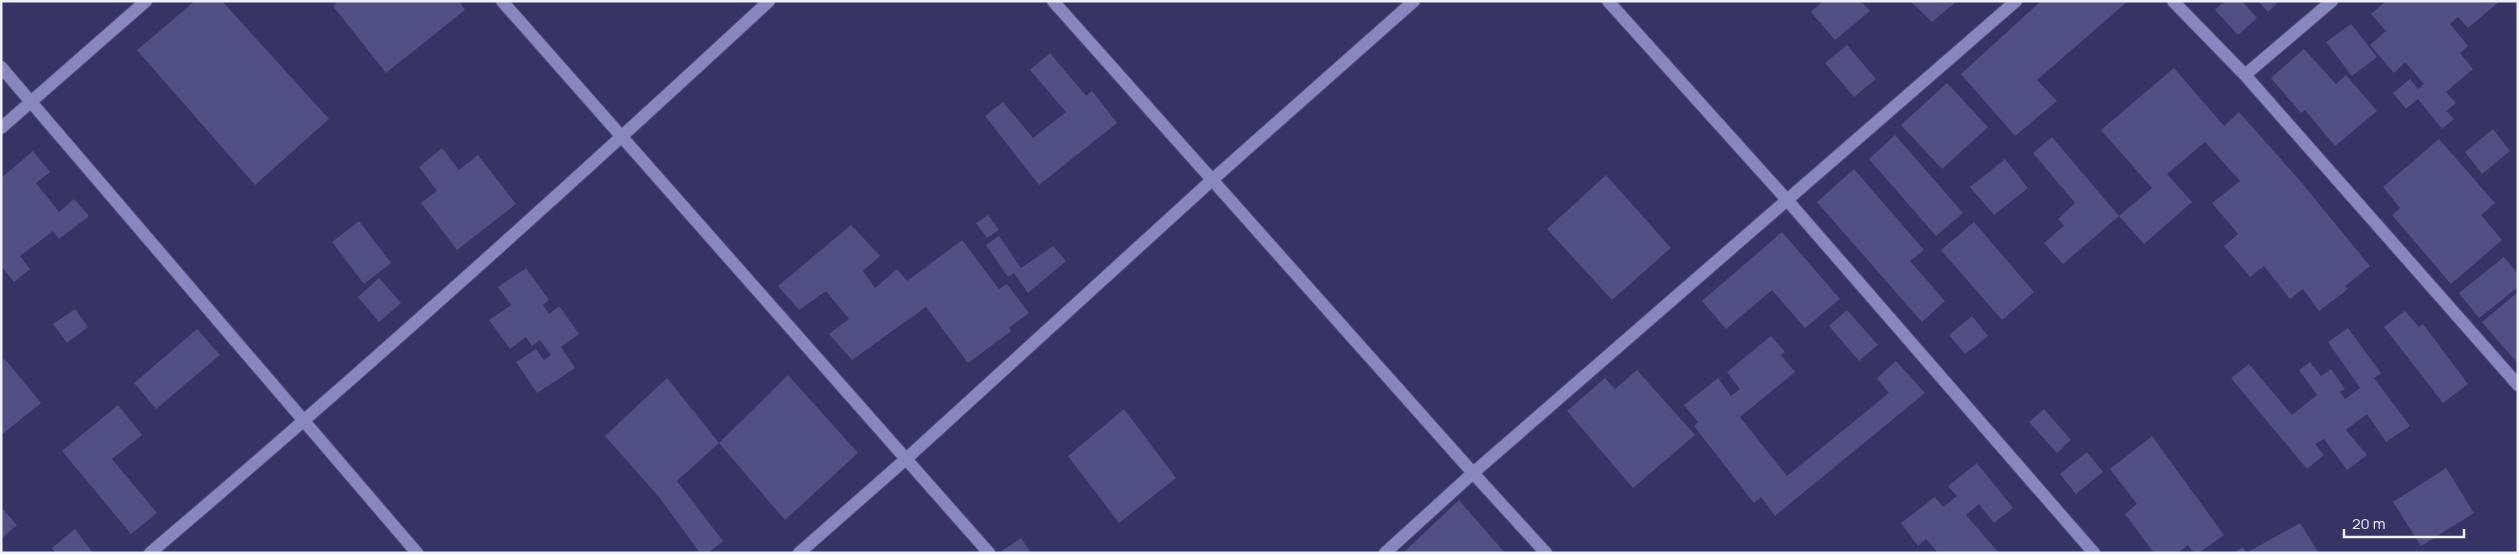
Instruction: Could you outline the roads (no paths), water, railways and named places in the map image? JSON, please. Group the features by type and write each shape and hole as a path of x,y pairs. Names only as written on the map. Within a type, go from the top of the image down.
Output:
{"street":[{"path":"1,128 146,1"},
{"path":"502,1 989,553"},
{"path":"150,553 305,422 622,137 769,1"},
{"path":"1053,1 1472,473 1546,553"},
{"path":"799,553 906,459 1212,180 1414,1"},
{"path":"1608,1 1788,201 2094,553"},
{"path":"1385,553 1472,473 1788,201 2016,1"},
{"path":"2173,1 2245,75 2518,385"},
{"path":"2245,75 2332,1"},
{"path":"1,67 417,553"}]}
